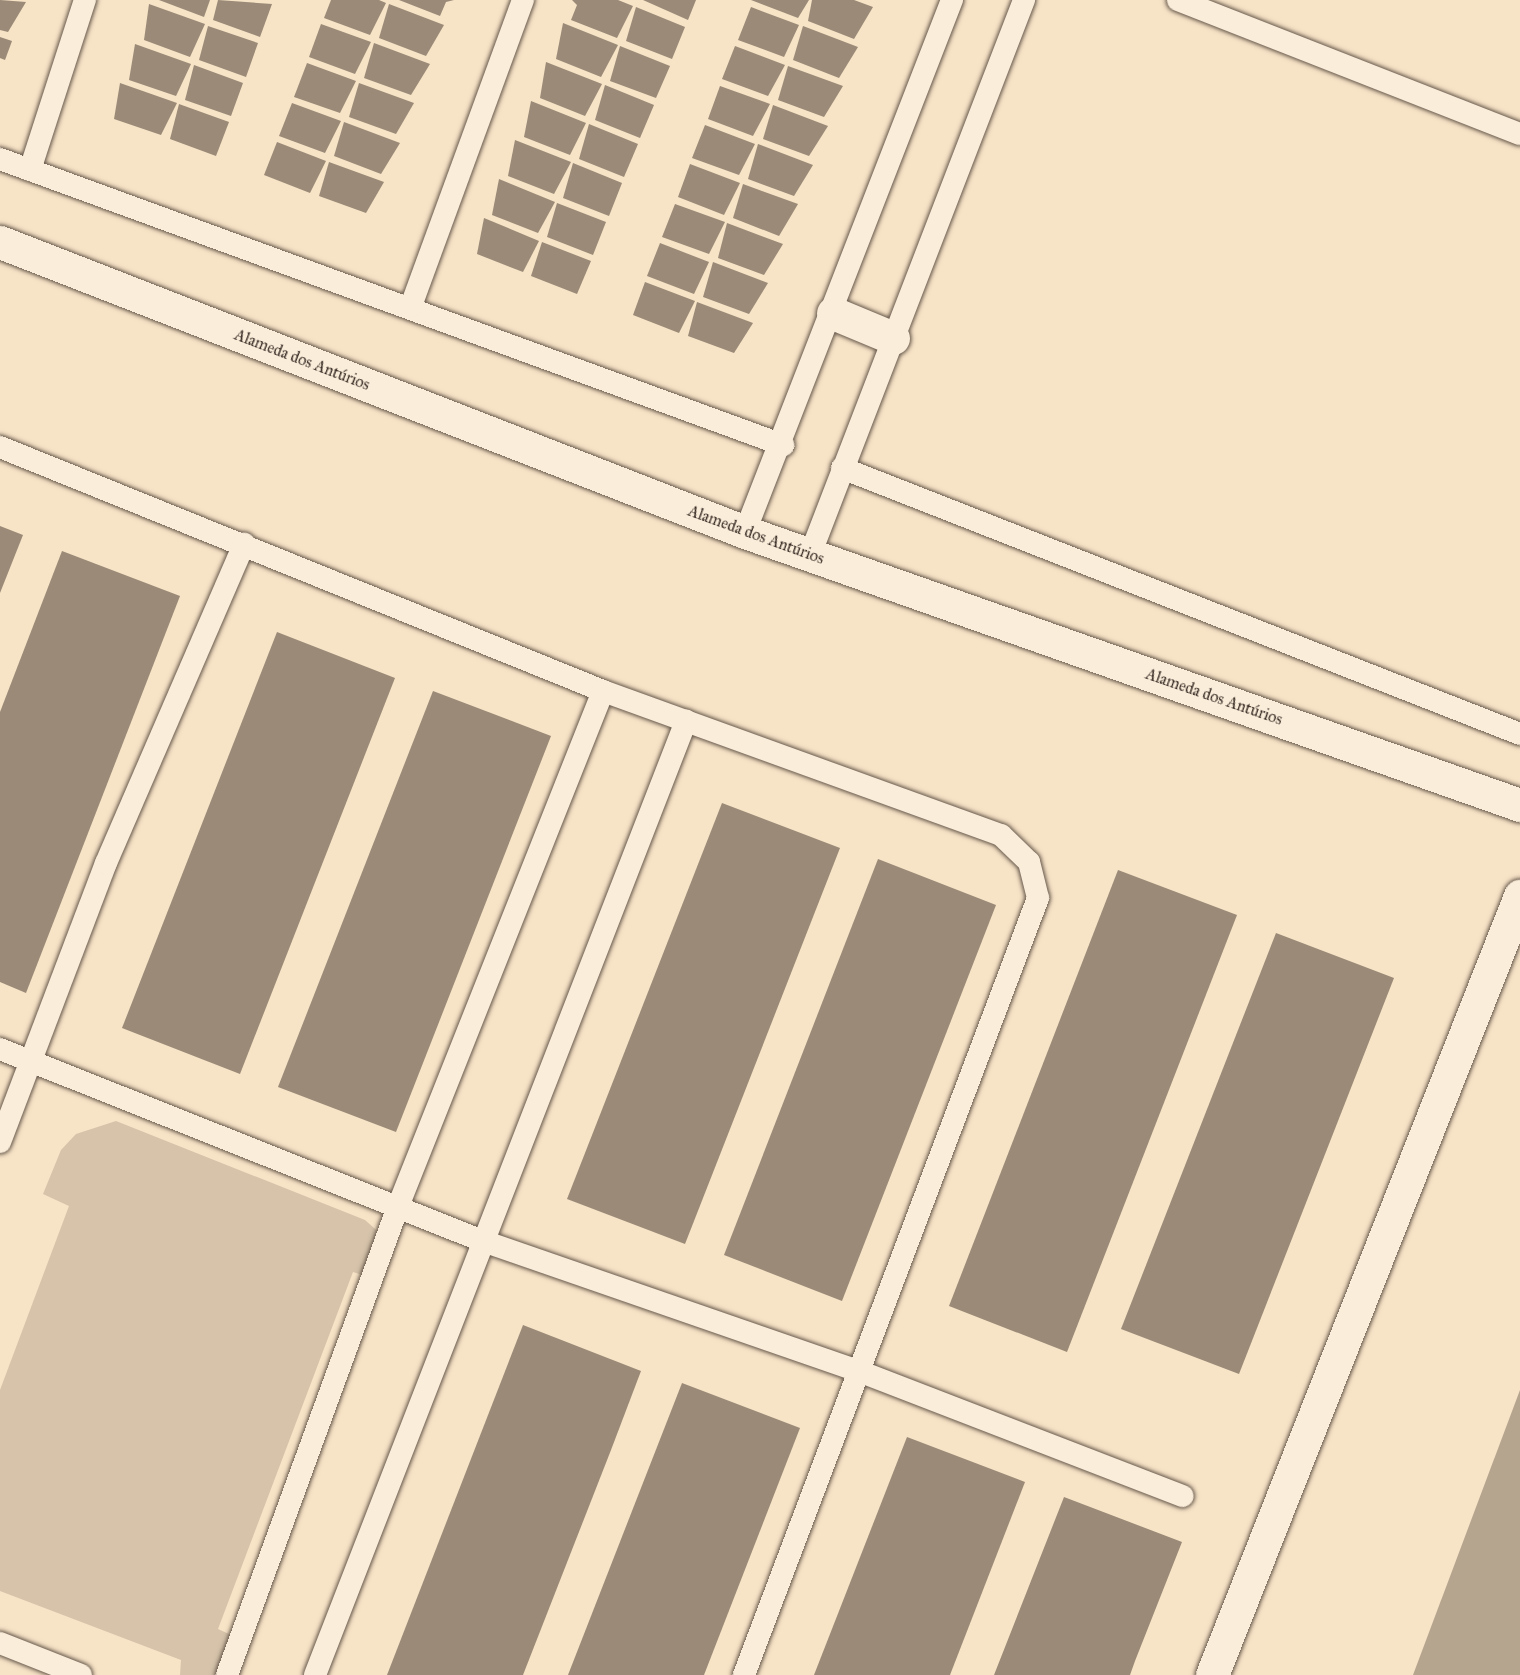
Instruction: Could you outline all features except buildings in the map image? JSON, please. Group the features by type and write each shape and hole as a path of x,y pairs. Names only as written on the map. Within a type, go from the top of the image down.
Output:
{"street":[{"name":"Alameda dos Antúrios","path":"0,242 745,532 1520,805"},
{"path":"833,313 893,338"},
{"path":"1212,1675 1520,896"}],"lane":[{"path":"30,170 86,0"},
{"path":"411,306 523,0"},
{"path":"745,532 783,445 952,0"},
{"path":"810,555 1024,0"},
{"path":"1178,0 1520,134"},
{"path":"0,159 411,306 783,445"},
{"path":"0,447 603,691 1001,835 1032,870 1038,898 856,1370 744,1675"},
{"path":"843,468 1520,734"},
{"path":"0,1142 29,1060 106,863 244,544"},
{"path":"227,1675 399,1204 603,691"},
{"path":"315,1675 480,1240 687,721"},
{"path":"0,1049 399,1204 480,1240 856,1370 1183,1496"},
{"path":"0,1642 81,1675"}],"shaded area":[{"path":"116,1121 365,1220 383,1236 378,1280 353,1272 218,1629 244,1641 229,1675 180,1675 181,1660 0,1591 0,1390 69,1206 43,1194 61,1150 76,1134"},
{"path":"1520,1390 1520,1675 1413,1675"}]}
